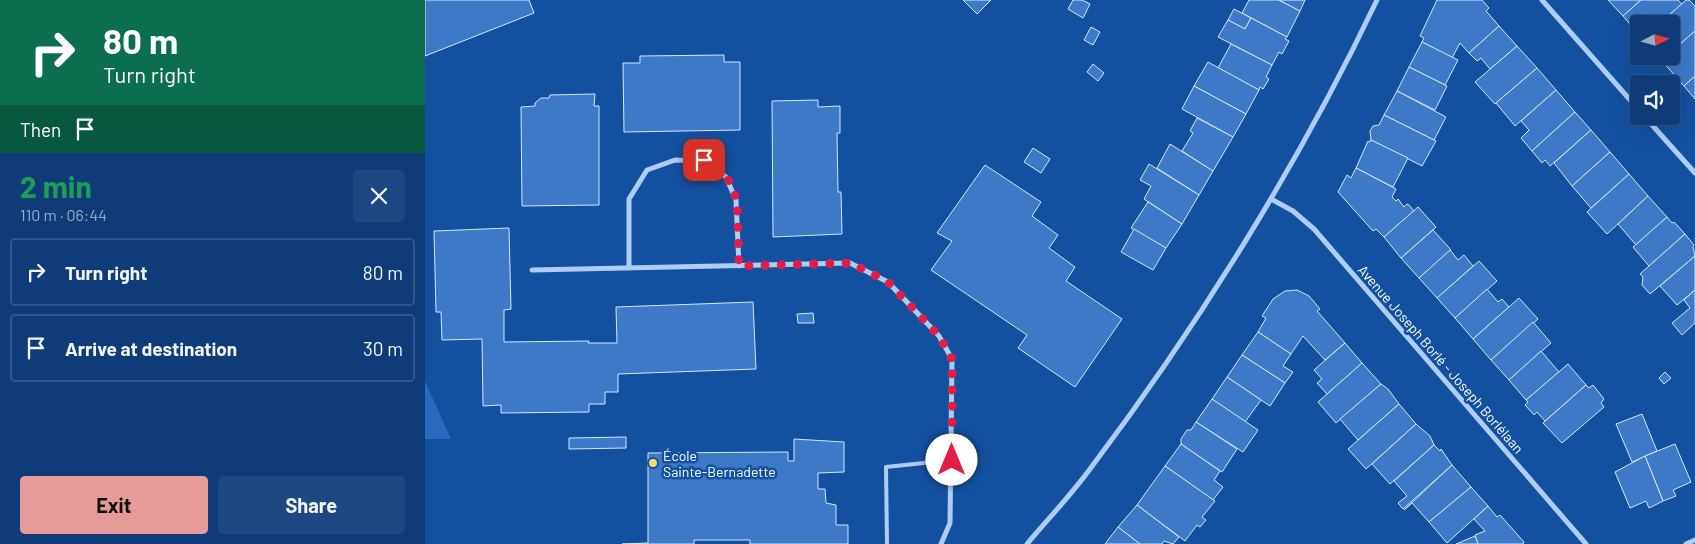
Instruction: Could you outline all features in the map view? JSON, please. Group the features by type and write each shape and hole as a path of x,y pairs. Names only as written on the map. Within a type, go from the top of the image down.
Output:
{"street":[{"path":"1027,544 1101,454 1185,335 1271,198 1350,57 1377,0"},
{"path":"1542,0 1630,100"},
{"path":"1652,125 1695,174"},
{"path":"629,267 629,198 647,170 675,160 704,160 727,177 737,200 739,266"},
{"name":"Avenue Joseph Borlé - Joseph Borlélaan","path":"1271,198 1293,211 1314,229 1586,544"},
{"path":"532,270 851,263 888,282 939,336 952,359 950,523 941,544"},
{"path":"1686,544 1695,540"}],"lane":[{"path":"887,544 886,467 952,460"}],"shaded area":[{"path":"425,381 451,439 425,439"}],"building":[{"path":"425,0 529,0 534,13 425,56"},
{"path":"963,0 991,0 977,14"},
{"path":"1073,0 1082,0 1090,4 1083,18 1068,9"},
{"path":"1249,0 1279,0 1300,11 1287,37 1242,13"},
{"path":"1279,0 1305,0 1300,11"},
{"path":"1437,0 1482,0 1489,8 1486,11 1499,26 1469,53 1460,43 1452,58 1422,42 1424,38 1420,36"},
{"path":"1608,0 1641,0 1623,16"},
{"path":"1641,0 1678,0 1682,4 1669,15 1630,15 1630,24 1623,16"},
{"path":"1686,0 1689,0 1695,6 1695,31 1680,44 1680,15 1669,15"},
{"path":"1234,9 1251,18 1245,29 1228,20"},
{"path":"1251,18 1287,37 1285,39 1289,41 1282,54 1279,52 1272,65 1218,37 1228,20 1245,29"},
{"path":"1499,26 1517,46 1490,69 1481,58 1477,61 1469,53"},
{"path":"1091,27 1100,32 1093,45 1084,40"},
{"path":"1695,31 1695,76 1684,86 1680,81 1680,75 1674,75 1666,65 1680,65 1680,44"},
{"path":"1422,42 1458,60 1445,85 1409,67"},
{"path":"1231,44 1272,65 1266,77 1269,79 1263,89 1260,87 1259,90 1218,68"},
{"path":"1517,46 1537,68 1495,104 1475,82"},
{"path":"724,55 724,62 740,62 740,130 624,132 623,63 640,63 640,56"},
{"path":"1208,62 1259,90 1246,114 1194,86"},
{"path":"1093,64 1104,73 1098,81 1087,72"},
{"path":"1409,67 1447,86 1435,110 1397,91"},
{"path":"1537,68 1556,90 1515,126 1496,103"},
{"path":"1695,76 1695,99 1684,86"},
{"path":"1194,86 1246,114 1233,137 1182,109"},
{"path":"1556,90 1575,112 1532,151 1521,138 1529,130 1521,121"},
{"path":"1397,91 1446,117 1434,140 1384,115"},
{"path":"595,94 594,106 599,106 599,205 522,206 521,107 535,106 535,103 541,98 549,98 550,95"},
{"path":"818,100 818,107 840,106 840,133 837,133 838,192 841,192 842,234 773,237 772,101"},
{"path":"1575,112 1591,130 1550,166 1545,160 1542,163 1532,151"},
{"path":"1384,115 1436,141 1422,166 1371,140 1370,131 1373,126 1379,125"},
{"path":"1197,118 1233,137 1213,171 1182,151 1193,133 1190,131"},
{"path":"1591,130 1610,152 1572,186 1554,163"},
{"path":"1371,140 1408,158 1393,187 1356,168 1368,141 1370,142"},
{"path":"1170,144 1213,171 1199,195 1157,168"},
{"path":"1033,148 1050,159 1041,173 1024,162"},
{"path":"1610,152 1629,174 1591,208 1572,186"},
{"path":"1149,164 1199,195 1182,224 1144,199 1151,186 1140,180"},
{"path":"985,165 1041,202 1032,216 1058,235 1049,248 1075,267 1066,281 1122,319 1075,387 1018,348 1027,335 931,270 952,241 937,233"},
{"path":"1356,168 1396,189 1392,197 1396,201 1398,199 1404,207 1407,204 1409,205 1414,211 1384,237 1376,229 1373,231 1338,192 1347,175 1351,178"},
{"path":"1629,174 1648,196 1607,234 1587,212"},
{"path":"1648,196 1667,217 1636,245 1618,224"},
{"path":"1148,202 1182,224 1166,248 1131,228"},
{"path":"1418,207 1436,227 1401,258 1384,237"},
{"path":"1667,217 1685,234 1649,266 1633,247"},
{"path":"509,228 511,309 504,310 504,342 589,341 588,343 617,343 616,307 753,302 756,369 618,374 618,392 605,392 605,404 589,404 589,412 501,413 501,405 483,406 482,339 442,340 441,312 436,312 434,231"},
{"path":"1134,229 1166,248 1153,270 1121,252"},
{"path":"1433,230 1451,250 1419,278 1401,258"},
{"path":"1685,234 1694,245 1695,256 1650,294 1642,285 1643,277 1640,274"},
{"path":"1450,250 1458,260 1464,255 1473,266 1437,298 1419,278"},
{"path":"1695,256 1695,290 1677,305 1660,286"},
{"path":"1479,261 1497,281 1455,318 1437,298"},
{"path":"1487,289 1498,302 1502,299 1509,307 1473,339 1455,318"},
{"path":"1297,290 1309,296 1320,309 1317,311 1345,343 1325,360 1303,336 1291,354 1258,332 1266,318 1262,316 1273,299 1285,291"},
{"path":"1695,290 1695,323 1682,335 1672,323 1690,308 1684,300"},
{"path":"1519,298 1538,319 1491,360 1473,339"},
{"path":"813,313 814,323 798,323 797,314"},
{"path":"1533,322 1551,343 1509,380 1491,360"},
{"path":"1258,332 1291,354 1283,366 1293,372 1285,383 1242,355"},
{"path":"1345,343 1362,363 1327,394 1317,383 1322,379 1314,370"},
{"path":"1541,351 1559,372 1526,400 1509,380"},
{"path":"1242,355 1285,383 1270,406 1227,377"},
{"path":"1362,363 1381,384 1336,423 1318,402"},
{"path":"1568,364 1586,385 1545,421 1537,412 1534,415 1525,405 1528,402 1526,400"},
{"path":"1665,372 1671,378 1664,384 1659,378"},
{"path":"1227,377 1261,400 1245,422 1212,399"},
{"path":"1381,384 1388,389 1399,404 1358,440 1340,419"},
{"path":"1586,385 1589,388 1593,385 1604,399 1601,403 1604,407 1562,443 1543,423"},
{"path":"1212,399 1258,430 1243,452 1196,422"},
{"path":"1399,404 1416,424 1366,469 1348,449"},
{"path":"1642,414 1657,451 1632,462 1616,424"},
{"path":"1196,422 1237,449 1222,472 1181,444 1181,439 1187,430 1191,430"},
{"path":"1416,424 1430,436 1434,445 1390,484 1372,464"},
{"path":"626,437 626,448 569,449 569,438"},
{"path":"794,439 844,442 844,472 818,473 818,489 825,489 826,503 836,505 836,525 848,525 848,544 750,544 750,540 694,540 694,544 622,544 648,543 648,453 788,452 788,461 794,461"},
{"path":"1181,444 1220,471 1214,480 1223,487 1213,500 1165,466"},
{"path":"1675,444 1691,482 1673,490 1676,496 1663,501 1645,456"},
{"path":"1434,445 1440,451 1441,449 1452,465 1403,509 1398,503 1407,496 1394,481"},
{"path":"1645,456 1663,501 1649,508 1646,501 1630,508 1615,472"},
{"path":"1452,465 1471,487 1429,522 1412,503 1404,510"},
{"path":"1165,466 1215,501 1202,517 1206,520 1200,527 1197,525 1185,541 1137,505"},
{"path":"1471,487 1488,506 1447,543 1429,522"},
{"path":"1137,505 1179,537 1173,544 1164,541 1162,544 1140,544 1118,527"},
{"path":"1488,506 1497,517 1500,515 1524,542 1523,544 1478,544 1475,535 1485,531 1474,519"},
{"path":"1118,527 1140,544 1105,544"},
{"path":"1475,536 1478,544 1456,544"}],"place":[{"name":"École Sainte-Bernadette","path":"653,463"}],"route":[{"path":"704,160 727,177 737,200 739,266 851,263 888,282 939,336 952,359 952,460"}]}
